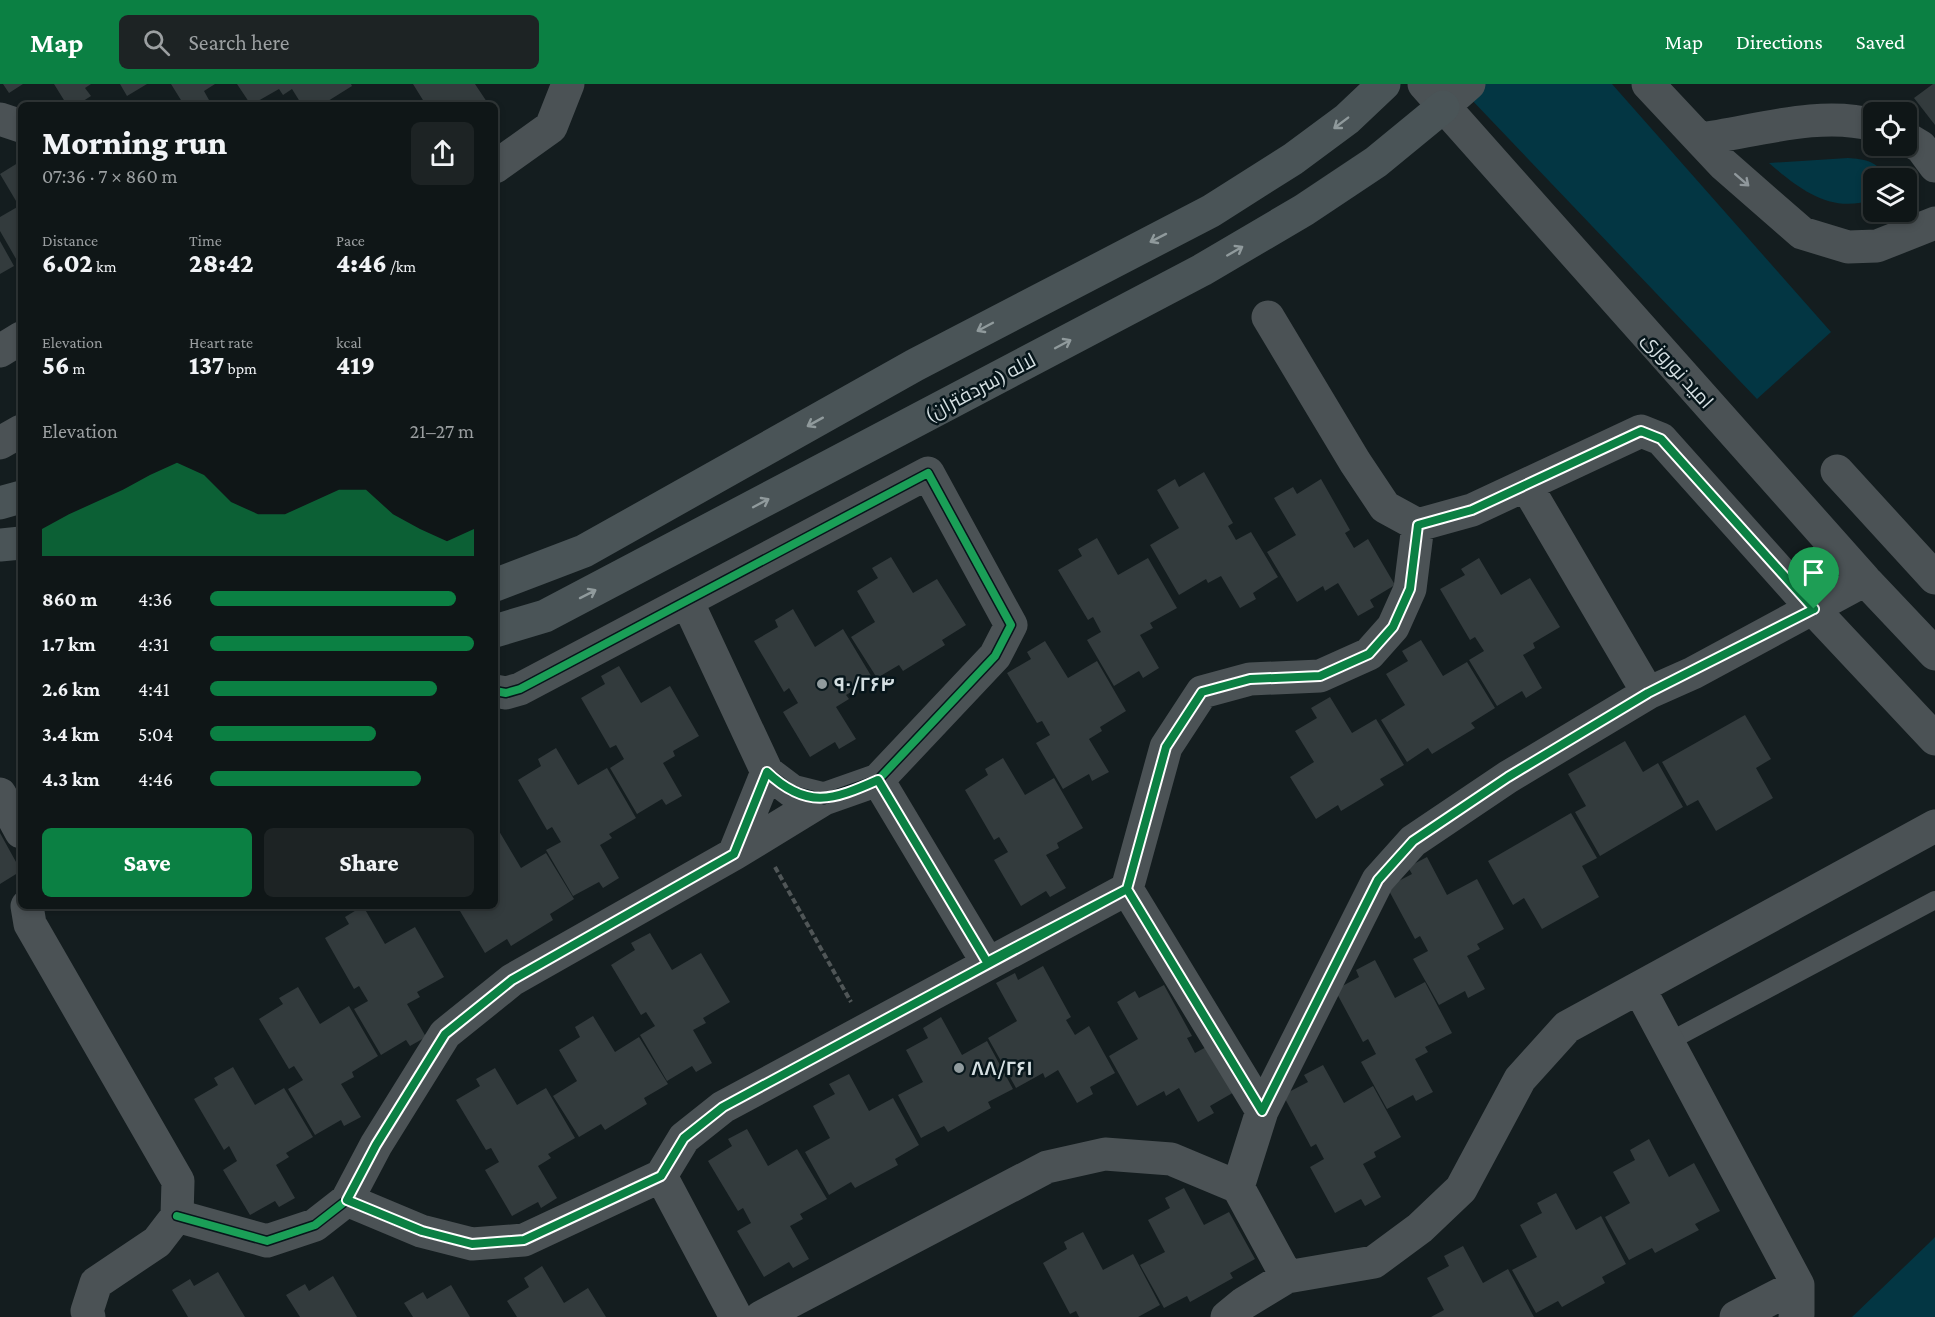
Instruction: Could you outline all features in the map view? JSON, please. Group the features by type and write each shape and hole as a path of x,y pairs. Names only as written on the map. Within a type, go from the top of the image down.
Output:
{"street":[{"path":"498,165 551,127 568,84"},
{"path":"498,584 584,550 915,365 1211,211 1329,132 1384,84"},
{"path":"1434,95 1469,84"},
{"path":"1648,84 1723,164 1802,233 1848,247 1877,246 1931,223"},
{"name":"لاله (سردفتران)","path":"498,630 545,616 1202,270 1304,210 1376,162 1434,95"},
{"name":"امید نوروزی","path":"1434,95 1865,580 1935,654"},
{"path":"0,120 18,125"},
{"path":"1700,139 1797,122 1863,122"},
{"path":"1917,145 1935,166"},
{"path":"1268,317 1385,507 1418,525 1472,510 1641,431 1661,439 1935,739"},
{"path":"0,351 18,340"},
{"path":"915,365 941,407"},
{"path":"0,443 18,433"},
{"path":"0,451 18,448"},
{"path":"1837,471 1934,577"},
{"path":"177,1216 267,1241 315,1225 347,1200 376,1145 445,1034 512,980 747,847 824,800 878,780 996,656 1011,626 928,473 520,689 506,693 498,692"},
{"path":"1526,485 1648,693"},
{"path":"0,503 18,498"},
{"path":"1262,1111 1127,889 1166,747 1202,692 1250,679 1320,676 1369,654 1393,627 1410,589 1418,525"},
{"path":"0,545 18,543"},
{"path":"1238,1187 1262,1111 1378,880 1413,841 1508,777 1648,693 1814,609 1865,580"},
{"path":"687,601 767,772 792,791 824,800"},
{"path":"498,639 545,616"},
{"path":"747,847 767,772"},
{"path":"878,780 987,962"},
{"path":"0,794 18,827"},
{"path":"0,812 18,844"},
{"path":"1227,1317 1244,1302 1287,1277 1374,1262 1420,1228 1461,1189 1520,1079 1568,1027 1935,826"},
{"path":"347,1200 422,1231 472,1244 524,1240 661,1176 684,1138 723,1107 987,962 1127,889"},
{"path":"28,909 30,924 178,1181 177,1216 156,1242 96,1283 87,1311 88,1317"},
{"path":"1639,988 1798,1285 1798,1314 1795,1317"},
{"path":"761,1317 1047,1167 1105,1154 1171,1159 1238,1187 1287,1277"},
{"path":"661,1176 736,1317"},
{"path":"1736,1317 1798,1285"}],"lane":[{"path":"1668,1042 1935,900"}],"path":[{"path":"747,847 866,1029"}],"shaded area":[{"path":"1484,84 1612,84 1831,332 1757,399 1469,97"},
{"path":"1848,158 1870,162 1879,168 1863,168 1863,202 1844,204 1804,190 1769,163"},
{"path":"1935,1237 1935,1317 1852,1317 1928,1244"}],"building":[{"path":"3,84 23,84 9,93"},
{"path":"54,84 91,84 85,88 91,96 82,102 65,102"},
{"path":"120,84 147,84 127,96"},
{"path":"171,84 215,84 204,91 209,100 206,102 182,102"},
{"path":"237,84 351,84 352,86 328,102 300,102 292,89 283,95 279,89 256,102 249,102"},
{"path":"413,84 475,84 487,102 424,102"},
{"path":"1935,84 1935,125 1914,98"},
{"path":"18,163 18,204 0,174"},
{"path":"18,207 18,262 0,231 0,217"},
{"path":"0,241 14,266 0,274"},
{"path":"1204,472 1233,523 1228,526 1236,540 1251,532 1278,577 1253,593 1256,599 1240,608 1221,576 1208,583 1206,579 1179,595 1150,545 1179,528 1157,490 1175,479 1179,487"},
{"path":"1321,479 1350,530 1345,533 1354,548 1368,539 1395,585 1370,600 1374,607 1358,616 1338,583 1325,591 1323,586 1297,602 1267,552 1296,535 1274,498 1293,487 1297,494"},
{"path":"1097,538 1118,575 1148,558 1177,608 1150,623 1153,628 1140,635 1159,668 1143,678 1139,671 1114,686 1087,640 1101,632 1093,617 1088,620 1058,570 1082,556 1078,549"},
{"path":"891,557 913,593 937,579 966,625 942,640 945,645 903,671 899,665 877,678 851,637 875,622 857,591 878,578 872,568"},
{"path":"1479,558 1501,595 1530,578 1560,627 1533,643 1535,648 1523,655 1542,688 1526,698 1522,691 1497,706 1469,660 1484,651 1475,637 1470,640 1440,589 1465,575 1461,569"},
{"name":"۹۰/۲۶۴","path":"793,609 815,647 843,629 873,679 846,695 849,699 836,707 856,739 839,749 835,742 810,757 783,712 798,703 789,688 784,692 754,641 778,627 775,620"},
{"path":"1421,640 1443,676 1467,662 1495,708 1471,723 1475,728 1432,754 1428,748 1407,762 1381,720 1405,705 1386,674 1408,661 1402,651"},
{"path":"1045,641 1068,678 1097,661 1126,711 1100,727 1102,731 1089,739 1109,772 1092,781 1089,774 1063,789 1036,743 1050,735 1042,721 1037,723 1007,673 1031,659 1027,652"},
{"path":"619,666 641,703 670,686 699,736 673,751 675,756 663,763 682,796 666,805 662,799 637,814 610,768 624,759 616,745 610,748 581,698 605,684 601,676"},
{"path":"1330,697 1352,733 1376,719 1404,765 1380,779 1384,785 1341,811 1338,805 1316,819 1290,777 1314,762 1295,731 1317,718 1311,708"},
{"path":"1745,715 1771,759 1756,768 1773,798 1716,831 1698,800 1687,806 1662,762"},
{"path":"1625,741 1643,772 1658,763 1683,807 1600,856 1575,812 1586,806 1568,774"},
{"path":"556,748 578,785 607,768 636,818 609,834 612,838 600,845 619,878 603,888 599,882 573,896 546,850 561,842 552,827 547,830 518,780 541,766 538,759"},
{"path":"1003,758 1025,795 1054,778 1083,828 1057,843 1059,848 1046,855 1066,888 1050,897 1046,891 1021,906 994,860 1008,852 999,837 994,840 965,790 988,775 985,769"},
{"path":"1571,813 1597,858 1582,866 1599,897 1542,929 1524,898 1513,905 1488,861"},
{"path":"498,832 521,868 546,853 574,899 550,914 553,920 511,946 507,939 485,953 460,911 463,909 498,909"},
{"path":"0,833 18,866 18,873 0,884"},
{"path":"1427,857 1447,895 1477,879 1504,929 1477,944 1480,949 1467,956 1485,989 1468,998 1465,991 1439,1005 1413,959 1428,951 1420,936 1415,939 1387,887 1412,874 1408,867"},
{"path":"358,909 365,909 385,944 415,927 444,977 417,992 420,997 407,1004 426,1037 410,1046 406,1040 381,1055 354,1009 368,1001 359,986 354,989 325,938 349,924 345,917"},
{"path":"650,933 672,970 701,953 730,1002 703,1018 706,1023 693,1030 712,1063 696,1072 692,1066 667,1081 640,1035 655,1026 646,1012 641,1015 611,965 635,950 631,943"},
{"path":"1375,960 1395,998 1425,982 1452,1033 1425,1047 1428,1052 1415,1059 1433,1092 1416,1101 1413,1095 1387,1109 1361,1062 1376,1054 1368,1039 1363,1042 1335,990 1359,977 1356,970"},
{"path":"1043,966 1071,1017 1066,1020 1075,1035 1089,1026 1115,1073 1090,1087 1093,1094 1077,1103 1058,1070 1045,1078 1043,1073 1016,1088 988,1038 1017,1021 996,983 1015,973 1018,980"},
{"path":"1164,985 1192,1036 1187,1038 1195,1053 1210,1045 1236,1091 1210,1106 1214,1113 1198,1122 1179,1088 1166,1096 1164,1091 1137,1106 1109,1056 1138,1039 1117,1002 1135,991 1139,998"},
{"path":"298,987 320,1024 349,1006 378,1056 352,1072 354,1077 341,1084 361,1117 344,1126 341,1120 315,1135 288,1089 303,1080 294,1066 289,1069 259,1019 283,1004 279,998"},
{"path":"593,1016 615,1052 639,1037 668,1084 644,1098 647,1104 605,1130 601,1124 579,1137 553,1096 577,1081 559,1050 580,1037 575,1027"},
{"name":"۸۸/۲۶۱","path":"941,1017 962,1055 987,1041 1013,1089 988,1102 991,1108 948,1132 944,1126 921,1138 898,1095 923,1082 906,1050 928,1038 923,1028"},
{"path":"1323,1065 1344,1103 1373,1086 1401,1137 1374,1152 1376,1157 1363,1164 1381,1197 1365,1206 1361,1199 1335,1213 1310,1167 1324,1159 1316,1144 1311,1147 1283,1095 1308,1082 1304,1075"},
{"path":"233,1067 255,1105 284,1088 313,1137 286,1153 289,1157 276,1165 295,1198 279,1207 275,1201 250,1215 223,1170 237,1161 229,1146 224,1150 194,1099 218,1085 214,1078"},
{"path":"495,1068 517,1105 546,1088 575,1138 548,1154 551,1158 538,1166 557,1198 541,1208 538,1202 512,1216 485,1170 499,1162 491,1148 486,1150 456,1100 480,1086 476,1079"},
{"path":"849,1074 869,1111 893,1098 919,1145 895,1159 898,1165 855,1188 851,1182 829,1195 805,1152 830,1138 813,1106 835,1094 829,1084"},
{"path":"747,1129 768,1166 797,1149 827,1199 800,1214 803,1219 790,1226 809,1259 793,1268 789,1262 764,1277 737,1231 751,1223 743,1208 738,1211 708,1161 732,1146 728,1139"},
{"path":"1649,1139 1669,1177 1694,1163 1720,1211 1695,1224 1699,1230 1655,1253 1652,1248 1629,1260 1605,1217 1630,1203 1613,1172 1635,1160 1630,1150"},
{"path":"1184,1188 1204,1225 1229,1212 1255,1259 1230,1273 1233,1278 1190,1302 1187,1296 1164,1308 1140,1265 1165,1252 1148,1220 1170,1208 1165,1198"},
{"path":"1556,1193 1576,1230 1601,1216 1626,1264 1602,1277 1605,1283 1562,1307 1558,1301 1536,1313 1512,1270 1537,1257 1520,1225 1542,1213 1537,1203"},
{"path":"1083,1232 1103,1270 1133,1254 1160,1305 1138,1317 1079,1317 1076,1311 1070,1314 1043,1263 1067,1249 1064,1242"},
{"path":"1463,1246 1483,1283 1508,1269 1534,1317 1431,1317 1444,1310 1427,1278 1449,1266 1444,1256"},
{"path":"542,1266 564,1303 588,1288 606,1317 517,1317 507,1301 529,1287 524,1278"},
{"path":"218,1272 245,1317 188,1317 172,1290 190,1279 194,1286"},
{"path":"333,1276 357,1317 300,1317 286,1295 305,1284 309,1291"},
{"path":"451,1285 470,1317 413,1317 404,1303 423,1292 427,1299"}],"cycle path":[{"path":"177,1216 267,1241 315,1225 347,1200 376,1145 445,1034 512,980 734,854 767,772 792,791 824,799 878,780 995,656 1011,625 928,473 520,689 506,693 498,692"},
{"path":"347,1200 421,1231 472,1244 524,1240 661,1176 684,1138 723,1107 1127,889 1166,747 1202,692 1250,679 1320,676 1369,654 1393,627 1410,589 1418,525"}],"place":[{"name":"۹۰/۲۶۴","path":"822,684"},
{"name":"۸۸/۲۶۱","path":"959,1068"}],"route":[{"path":"1814,609 1661,439 1641,431 1472,510 1418,525 1410,589 1393,627 1369,654 1320,676 1250,679 1202,692 1166,747 1127,889 987,962 878,780 824,800 792,791 767,772 734,854 512,980 445,1034 376,1145 347,1200 422,1231 472,1244 524,1240 661,1176 684,1138 723,1107 987,962 1057,926 1127,889 1262,1111 1378,880 1413,841 1508,777 1648,693 1693,673 1814,609"}]}
